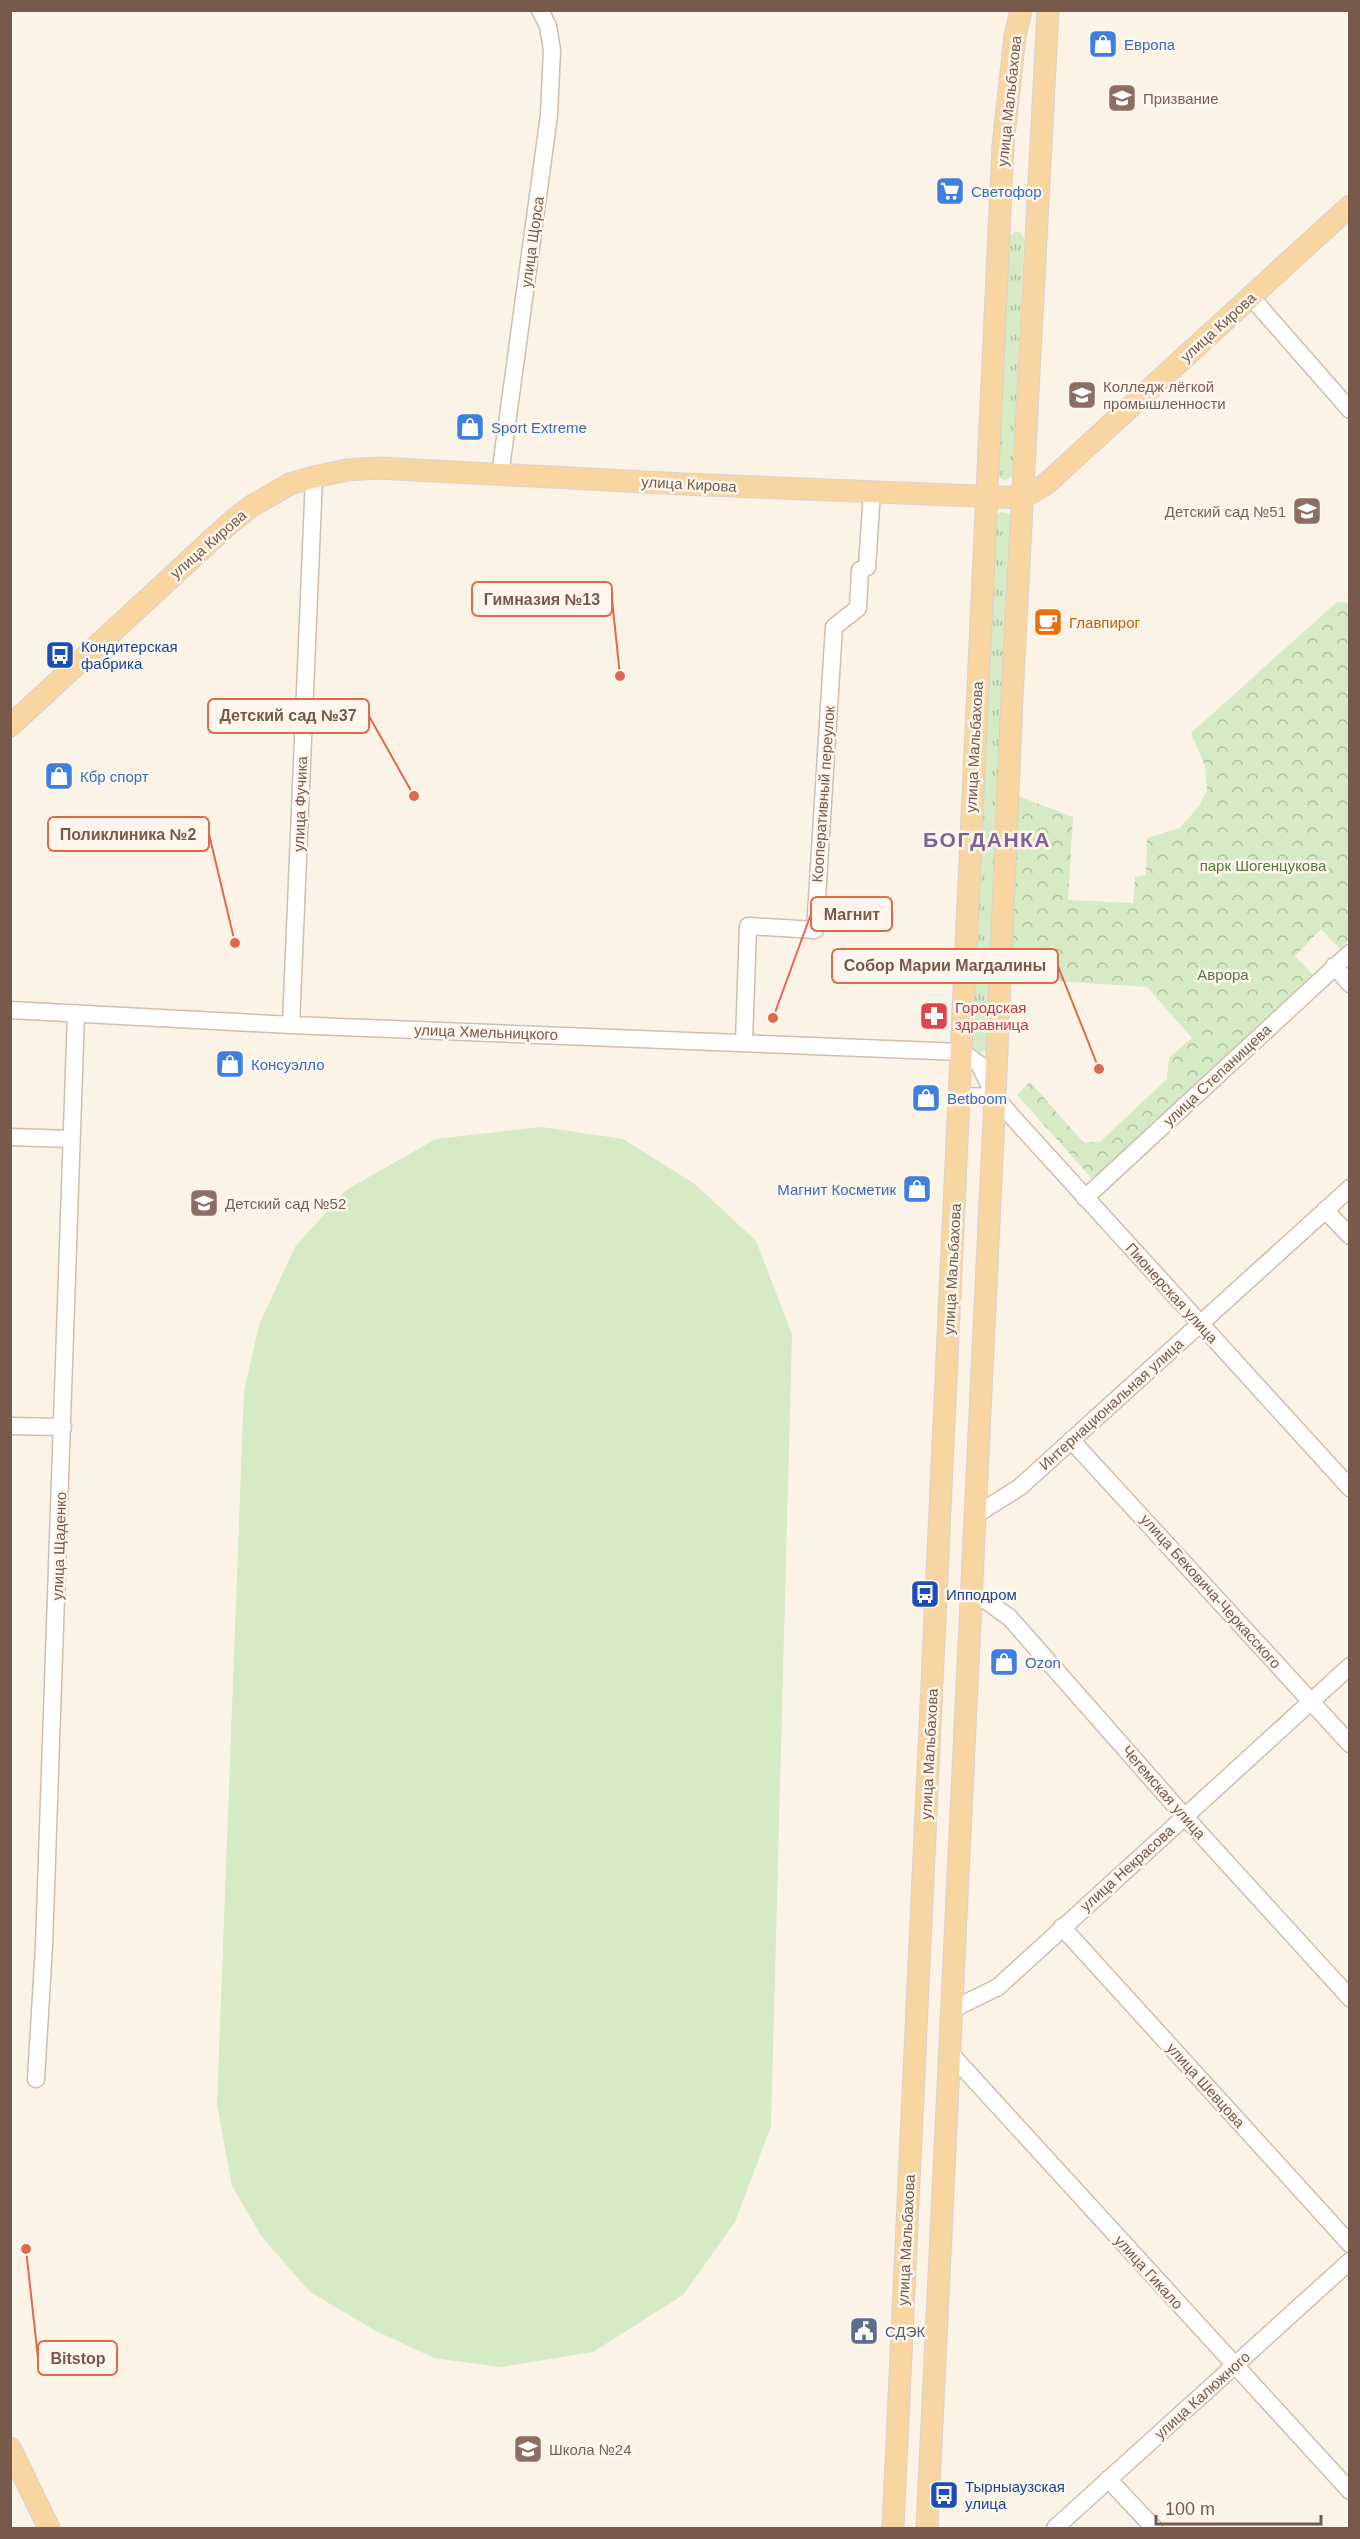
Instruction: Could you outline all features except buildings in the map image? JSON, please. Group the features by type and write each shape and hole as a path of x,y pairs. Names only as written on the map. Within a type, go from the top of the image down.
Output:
{"main road":[{"name":"улица Мальбахова","path":"927,2529 995,1097 979,1057 972,772 1004,133 1020,10"},
{"name":"улица Мальбахова","path":"893,2529 960,1096 979,1057 1022,498 1048,10"},
{"name":"улица Кирова","path":"10,726 229,524 273,492 314,477 347,470 378,468 1022,498 1046,484 1350,206"},
{"path":"10,2448 49,2529"},
{"path":"10,2479 35,2529"}],"street":[{"name":"улица Щорса","path":"500,475 549,115 552,50 548,26 540,10"},
{"path":"1251,297 1350,410"},
{"name":"улица Фучика","path":"291,1024 314,477"},
{"name":"Кооперативный переулок","path":"744,1041 748,926 815,930 834,627 858,608 860,570 867,567 872,492"},
{"name":"улица Степанищева","path":"1085,1198 1350,953"},
{"path":"1334,966 1350,984"},
{"name":"улица Хмельницкого","path":"10,1010 291,1024 744,1041 979,1057"},
{"name":"улица Щаденко","path":"36,2079 44,1946 76,1013"},
{"path":"960,1096 995,1097"},
{"name":"Пионерская улица","path":"995,1097 1350,1488"},
{"path":"10,1137 71,1139"},
{"name":"Интернациональная улица","path":"974,1516 1020,1487 1350,1188"},
{"path":"1325,1210 1350,1236"},
{"path":"10,1426 63,1427"},
{"name":"улица Бековича-Черкасского","path":"1071,1440 1350,1744"},
{"name":"Чегемская улица","path":"971,1594 988,1602 1010,1618 1350,1998"},
{"name":"улица Некрасова","path":"951,2010 998,1987 1350,1666"},
{"name":"улица Шевцова","path":"1062,1927 1350,2244"},
{"name":"улица Гикало","path":"949,2052 1350,2491"},
{"name":"улица Калюжного","path":"1055,2529 1350,2260"},
{"path":"1108,2479 1154,2529"}],"green space":[{"path":"1016,231 1021,233 1024,239 1013,472 1011,477 1005,481 996,475 1007,238"},
{"path":"1002,512 1010,514 1013,520 988,1044 986,1050 980,1053 973,1049 971,1042 995,514"},
{"name":"парк Шогенцукова","path":"1337,602 1349,603 1349,940 1340,949 1321,929 1295,956 1313,975 1094,1181 1017,1095 1030,1082 1084,1143 1101,1141 1167,1079 1169,1058 1192,1038 1147,987 1011,978 1018,796 1073,817 1068,900 1133,903 1135,877 1146,875 1147,838 1180,828 1199,806 1207,790 1205,766 1191,733"},
{"path":"542,1127 623,1139 695,1184 756,1241 792,1334 771,2126 735,2222 683,2295 593,2352 500,2367 434,2358 376,2331 310,2292 262,2237 232,2186 217,2105 244,1391 259,1325 295,1247 346,1190 436,1139"}],"place":[{"name":"Европа","path":"1103,44"},
{"name":"Призвание","path":"1122,98"},
{"name":"Светофор","path":"950,191"},
{"name":"Колледж лёгкой промышленности","path":"1082,395"},
{"name":"Sport Extreme","path":"470,427"},
{"name":"Детский сад №51","path":"1307,511"},
{"name":"Главпирог","path":"1048,622"},
{"name":"Кондитерская фабрика","path":"60,655"},
{"name":"Гимназия №13","path":"620,676"},
{"name":"Кбр спорт","path":"59,776"},
{"name":"Детский сад №37","path":"414,796"},
{"name":"Поликлиника №2","path":"235,943"},
{"name":"Городская здравница","path":"934,1016"},
{"name":"Магнит","path":"773,1018"},
{"name":"Консуэлло","path":"230,1064"},
{"name":"Собор Марии Магдалины","path":"1099,1069"},
{"name":"Betboom","path":"926,1098"},
{"name":"Магнит Косметик","path":"917,1189"},
{"name":"Детский сад №52","path":"204,1203"},
{"name":"Ипподром","path":"925,1594"},
{"name":"Ozon","path":"1004,1662"},
{"name":"Bitstop","path":"26,2249"},
{"name":"СДЭК","path":"864,2331"},
{"name":"Школа №24","path":"528,2449"},
{"name":"Тырныаузская улица","path":"944,2495"}],"district":[{"name":"БОГДАНКА","path":"987,839"}],"park label":[{"name":"Аврора","path":"1223,974"}]}
